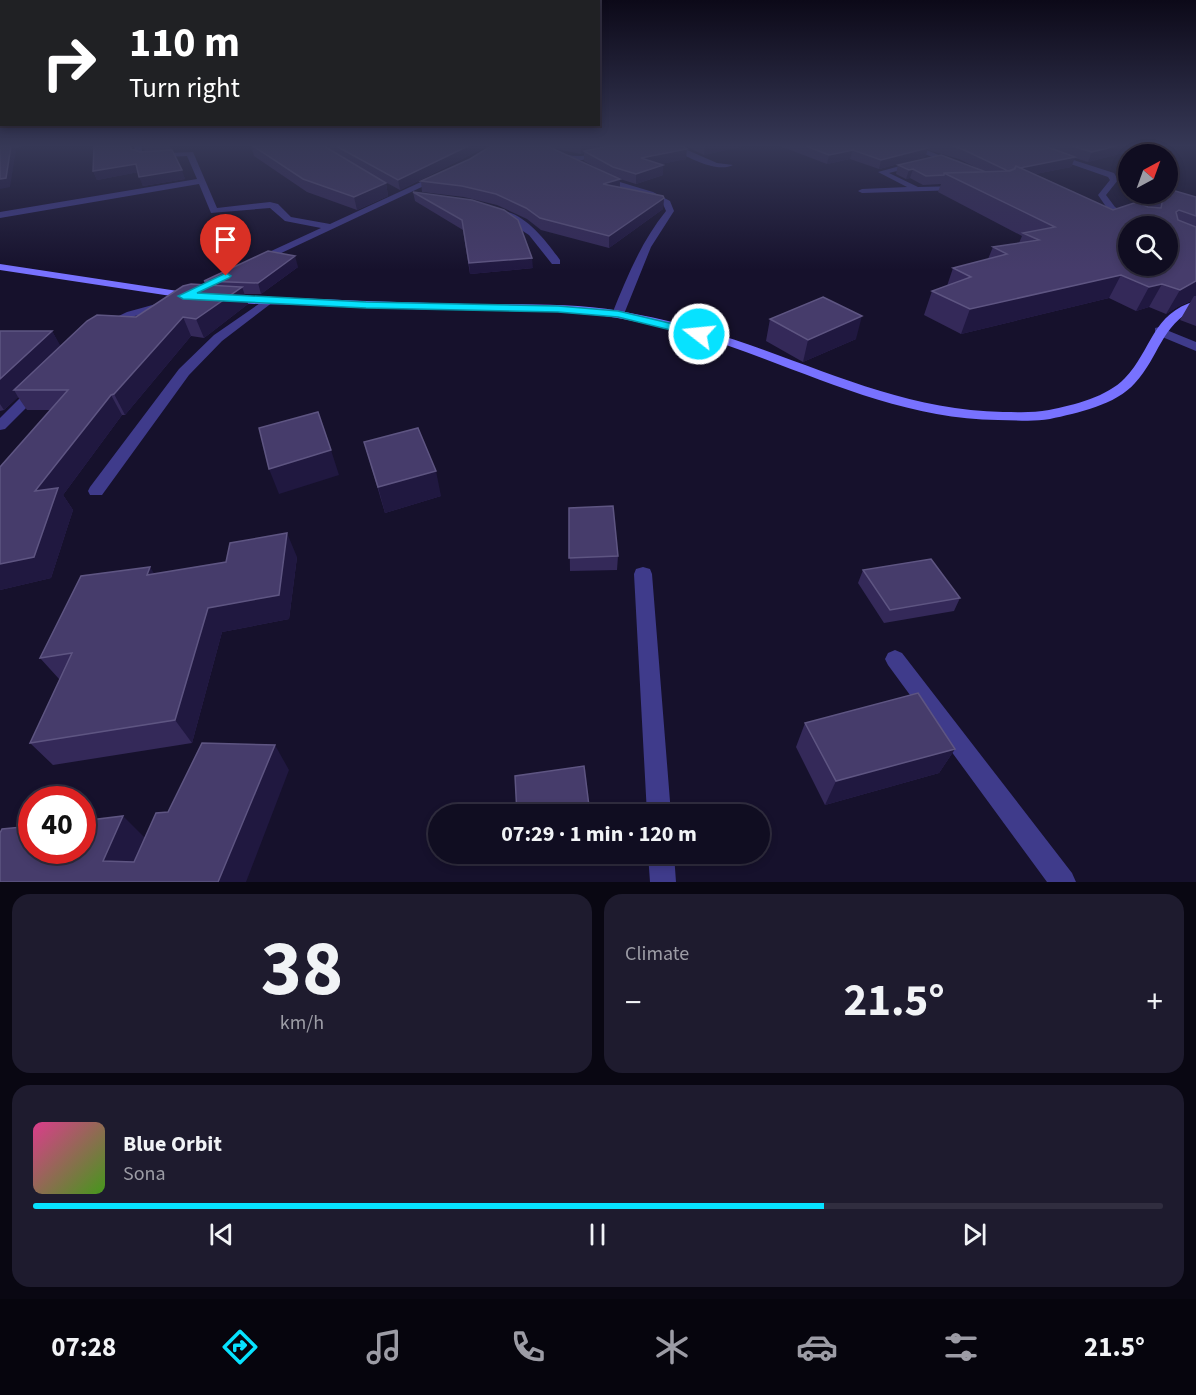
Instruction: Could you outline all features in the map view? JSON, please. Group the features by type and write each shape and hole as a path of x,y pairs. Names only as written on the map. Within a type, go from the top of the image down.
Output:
{"street":[{"path":"0,215 170,187"},
{"path":"204,187 214,211 270,205 275,206 288,219 332,227"},
{"path":"247,266 418,187"},
{"path":"618,314 642,251 657,226 670,211 667,203 629,187"},
{"path":"914,187 918,189"},
{"path":"1108,187 1102,195 1112,209 1126,216"},
{"path":"862,191 972,188"},
{"path":"390,190 402,195 425,196"},
{"path":"493,210 523,223 537,234 556,261"},
{"path":"0,267 197,295 269,300 558,309 618,314 677,327 744,347 899,405 947,414 992,417 1047,414 1095,402 1129,382 1143,363 1159,331 1170,318 1196,304"},
{"path":"100,329 131,314 197,295"},
{"path":"96,491 183,372 218,338 269,300"},
{"path":"1159,331 1196,347"},
{"path":"0,426 49,376"},
{"path":"643,574 657,804"},
{"path":"895,659 1063,882"},
{"path":"662,864 663,882"}],"building":[{"path":"326,187 376,187 354,197"},
{"path":"467,187 619,187 664,198 609,236 540,218 526,208 496,194"},
{"path":"973,187 1063,187 1113,210 1131,204 1161,208 1162,204 1178,204 1178,192 1196,197 1196,216 1179,210 1176,212 1177,216 1118,216 1118,276 970,309 932,291 971,277 953,268 1007,254 993,247 1039,240 1023,233 1055,227"},
{"path":"413,192 472,200 504,210 518,220 532,258 469,263 462,220"},
{"path":"1178,220 1196,227 1196,281 1180,290 1162,284 1149,287 1123,276 1178,276"},
{"path":"268,251 295,256 258,283 204,281"},
{"path":"191,284 242,287 196,319 183,317 111,395 35,491 58,488 34,557 0,564 0,467 68,390 14,390 87,321 97,315 136,317 183,286"},
{"path":"823,297 862,316 808,340 770,319"},
{"path":"0,331 52,331 0,379"},
{"path":"318,412 331,450 269,469 259,428"},
{"path":"418,428 436,471 378,487 364,442"},
{"path":"613,506 618,556 569,558 569,508"},
{"path":"287,533 279,595 208,608 175,720 30,743 72,653 40,658 81,576 150,567 147,575 226,562 230,543"},
{"path":"931,559 960,598 890,610 863,570"},
{"path":"918,693 955,749 836,781 805,723"},
{"path":"202,743 275,745 218,882 0,882 0,833 2,829 18,827 18,864 96,864 96,819 123,816 103,861 134,862 156,813 168,812"},
{"path":"584,766 589,804 516,804 515,776"}],"route":[{"path":"226,276 183,296 366,305 558,309 618,314 699,334"}]}
